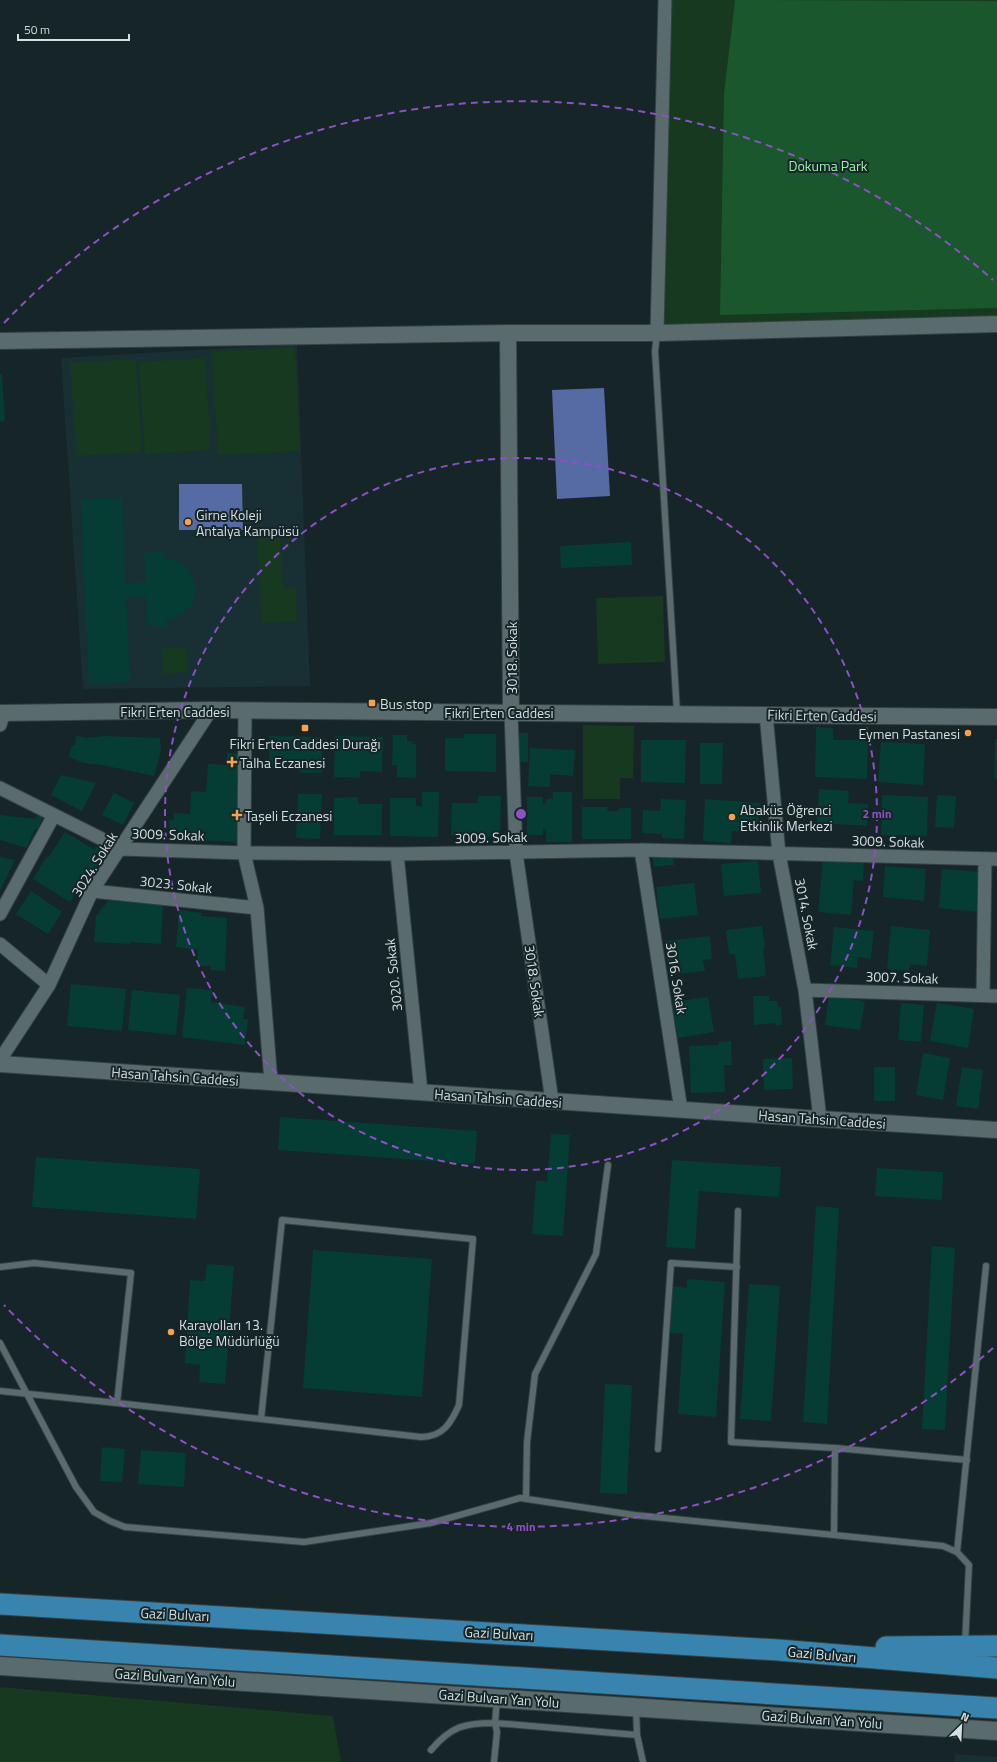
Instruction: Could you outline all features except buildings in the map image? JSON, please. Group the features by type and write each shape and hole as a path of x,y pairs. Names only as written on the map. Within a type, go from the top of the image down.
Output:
{"highway":[{"name":"Gazi Bulvarı","path":"0,1604 778,1650 997,1668"},
{"path":"0,1645 997,1708"},
{"path":"778,1650 965,1645 997,1646"},
{"path":"920,1702 997,1719"}],"main road":[{"name":"Gazi Bulvarı Yan Yolu","path":"0,1666 997,1731"}],"street":[{"path":"657,333 665,0"},
{"path":"0,341 508,333 657,333 997,324"},
{"name":"3018. Sokak","path":"508,333 511,712 516,853 552,1101"},
{"name":"Fikri Erten Caddesi","path":"1,717 211,710 997,717"},
{"name":"3024. Sokak","path":"0,1060 49,985 92,892 122,849 211,710"},
{"path":"245,711 244,853 257,908 271,1082"},
{"name":"3014. Sokak","path":"766,714 780,854 805,990 820,1119"},
{"name":"3009. Sokak","path":"0,788 122,849 244,853 397,854 641,850 991,859"},
{"path":"0,914 54,815"},
{"name":"3016. Sokak","path":"641,850 681,1110"},
{"name":"3020. Sokak","path":"397,854 421,1092"},
{"path":"983,995 991,859"},
{"name":"3023. Sokak","path":"92,892 257,908"},
{"path":"0,944 49,985"},
{"name":"3007. Sokak","path":"805,990 997,996"},
{"name":"Hasan Tahsin Caddesi","path":"0,1064 997,1130"}],"lane":[{"path":"657,333 655,351 677,713"},
{"path":"526,1499 527,1442 535,1374 596,1254 608,1165"},
{"path":"738,1211 731,1442 835,1448 967,1460"},
{"path":"0,1391 421,1437 433,1436 444,1430 452,1420 459,1405 473,1239 282,1220 261,1419"},
{"path":"0,1267 34,1263 131,1273 116,1403"},
{"path":"658,1449 671,1263 737,1266"},
{"path":"957,1552 986,1266"},
{"path":"0,1343 76,1487 94,1512 125,1527 304,1542 431,1523 520,1498 634,1515 944,1546 957,1552 969,1565 965,1645"},
{"path":"834,1535 835,1448"},
{"path":"494,1762 497,1732 495,1723 497,1698"},
{"path":"636,1707 637,1735 643,1762"},
{"path":"432,1750 441,1738 457,1728 474,1723 495,1723 637,1735"}],"shaded area":[{"name":"Girne Koleji Antalya Kampüsü","path":"297,344 310,686 83,689 61,358"},
{"path":"955,1754 997,1757 997,1762 955,1762"}],"green space":[{"name":"Dokuma Park","path":"665,0 997,0 997,327 657,333"},
{"name":"Dokuma Park","path":"735,0 997,1 997,308 720,315 724,94"},
{"path":"295,347 300,451 218,455 212,352"},
{"path":"205,358 211,450 145,454 139,362"},
{"path":"136,359 142,452 76,456 70,363"},
{"path":"280,535 283,588 296,587 297,621 262,623 257,536"},
{"path":"663,596 665,662 598,664 596,598"},
{"path":"186,647 188,672 163,674 162,649"},
{"path":"583,725 634,726 633,778 620,778 620,799 583,799"},
{"path":"0,1687 333,1716 341,1762 0,1762"}],"water":[{"path":"604,388 610,496 557,499 552,390"},
{"path":"179,484 242,484 243,530 179,530"}],"place":[{"name":"Girne Koleji Antalya Kampüsü","path":"188,522"},
{"name":"Bus stop","path":"372,703"},
{"name":"Fikri Erten Caddesi Durağı","path":"305,728"},
{"name":"Eymen Pastanesi","path":"968,733"},
{"name":"Talha Eczanesi","path":"232,762"},
{"name":"Taşeli Eczanesi","path":"237,815"},
{"name":"Abaküs Öğrenci Etkinlik Merkezi","path":"732,817"},
{"name":"Karayolları 13. Bölge Müdürlüğü","path":"171,1332"}]}
